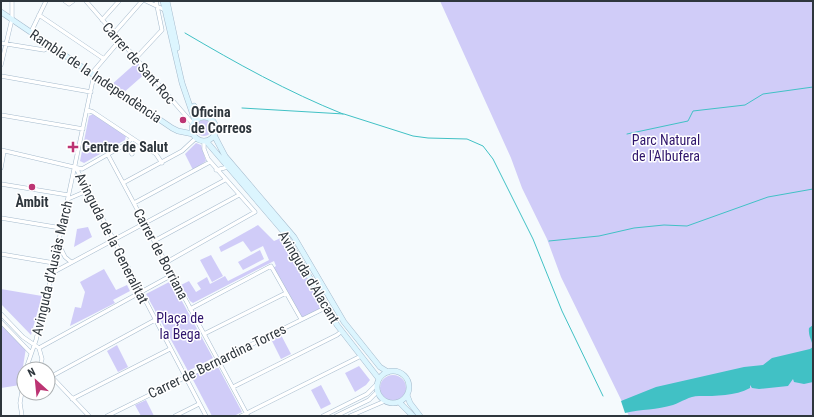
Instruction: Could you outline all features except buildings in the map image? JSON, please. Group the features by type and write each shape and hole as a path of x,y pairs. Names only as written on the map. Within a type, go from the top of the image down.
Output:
{"main road":[{"path":"163,1 182,82 194,123 195,136 205,141 214,135 216,128 213,121 203,117 196,110 186,85 167,1"},
{"name":"Rambla de la Independència","path":"1,12 172,128 195,136"},
{"path":"194,123 203,117"},
{"name":"Avinguda d'Alacant","path":"214,135 225,156 294,237 344,322 380,368 388,372"},
{"name":"Avinguda d'Alacant","path":"205,141 283,231 342,331 362,355 378,382"},
{"path":"413,416 399,402 385,401 378,391 378,382 388,372 399,372 407,379 407,395 410,403 420,416"},
{"path":"399,402 407,395"}],"street":[{"path":"1,66 12,19 12,1"},
{"path":"30,32 46,1"},
{"path":"65,1 69,4 73,1"},
{"name":"Carrer de Sant Roc","path":"86,1 135,59 194,123"},
{"path":"102,20 119,1"},
{"path":"114,33 142,1"},
{"path":"146,1 165,10"},
{"path":"135,59 162,30 156,1"},
{"path":"39,15 104,58"},
{"path":"93,74 104,58 120,40"},
{"path":"1,43 44,50 52,46"},
{"name":"Avinguda d'Ausiàs March","path":"28,361 52,273 91,92 93,74"},
{"path":"1,76 91,92"},
{"path":"87,110 93,112 156,154 162,163"},
{"path":"1,115 83,129"},
{"path":"123,183 182,151 195,136"},
{"path":"1,168 3,151 75,166 82,169 126,144 132,138"},
{"path":"165,263 255,212 210,162 204,149 205,141"},
{"path":"126,144 132,154"},
{"name":"Carrer de Borriana","path":"108,155 248,415"},
{"path":"134,202 210,162"},
{"name":"Avinguda de la Generalitat","path":"75,166 140,293 206,416"},
{"path":"216,170 228,167"},
{"path":"52,273 225,180"},
{"path":"1,184 68,197 88,193"},
{"path":"154,242 239,195"},
{"path":"1,218 61,228"},
{"path":"58,243 65,258 71,262"},
{"path":"1,254 54,263"},
{"path":"190,309 270,266 300,319"},
{"path":"39,348 172,276"},
{"path":"204,334 286,292"},
{"name":"Carrer de Bernardina Torres","path":"107,416 300,319 327,307"},
{"path":"1,314 23,337 34,343 39,348 41,361"},
{"path":"56,374 155,320"},
{"path":"1,322 31,353"},
{"path":"233,387 337,336 342,331"},
{"path":"72,399 170,349"},
{"path":"241,416 248,415 362,355"},
{"path":"56,381 89,416"},
{"path":"323,416 367,394 378,382"},
{"path":"336,416 369,400 378,391"},
{"path":"20,401 22,416"},
{"path":"350,416 385,401"},
{"path":"175,416 199,404"}],"green space":[{"name":"Parc Natural de l'Albufera","path":"440,1 813,1 813,416 629,416 561,277 547,239 522,188 511,158"},
{"path":"138,61 147,72 122,94 110,86"},
{"path":"93,114 126,136 125,140 84,163 80,161 89,116"},
{"path":"201,120 207,120 212,125 210,134 207,136 201,136 196,131 196,125"},
{"path":"196,143 201,145 206,161 193,170 185,154"},
{"path":"258,225 274,241 281,238 289,247 293,256 297,254 327,307 301,319 273,268 276,266 274,261 193,303 190,301 181,285 189,281 196,292 201,289 197,283 207,277 210,284 225,276 228,281 269,260 263,246 251,252 243,241 221,252 219,247"},
{"path":"88,227 92,237 74,247 77,229"},
{"path":"260,250 264,259 243,270 238,262"},
{"path":"211,255 223,276 212,282 200,260"},
{"path":"104,269 116,290 127,285 130,291 113,300 115,303 70,326 75,307 81,308 85,292 80,282"},
{"name":"Plaça de la Bega","path":"171,281 213,358 188,371 146,294"},
{"path":"1,289 42,296 31,335 1,304"},
{"path":"1,322 26,348 24,361 16,361 16,386 1,388"},
{"path":"280,333 291,354 281,359 270,337"},
{"path":"117,345 128,367 118,372 107,351"},
{"name":"Plaça de la Bega","path":"216,363 242,412 234,416 212,416 191,376"},
{"path":"359,366 370,380 366,385 355,392 345,373"},
{"path":"393,375 402,379 406,388 402,397 393,401 384,397 380,388 384,379"},
{"path":"321,385 331,404 321,409 311,390"},
{"path":"146,400 154,416 141,416 135,405"}],"water":[{"path":"813,325 813,347 809,328"},
{"path":"813,347 813,382 804,384 794,382 793,379 788,386 759,389 752,388 750,385 750,388 738,393 719,396 695,396 667,407 625,413 621,401 656,387 744,367 763,365 772,358"}],"waterway":[{"path":"185,33 262,76 343,114"},
{"path":"627,134 688,121 693,111 745,105 763,94 813,87"},
{"path":"242,108 344,114 413,136 467,139 483,146 493,159 533,239 562,311 603,396"},
{"path":"549,241 599,236 634,228 664,225 687,226 768,197 813,189"}],"place":[{"name":"Oficina de Correos","path":"183,120"},
{"name":"Centre de Salut","path":"73,147"},
{"name":"Àmbit","path":"32,187"}]}
